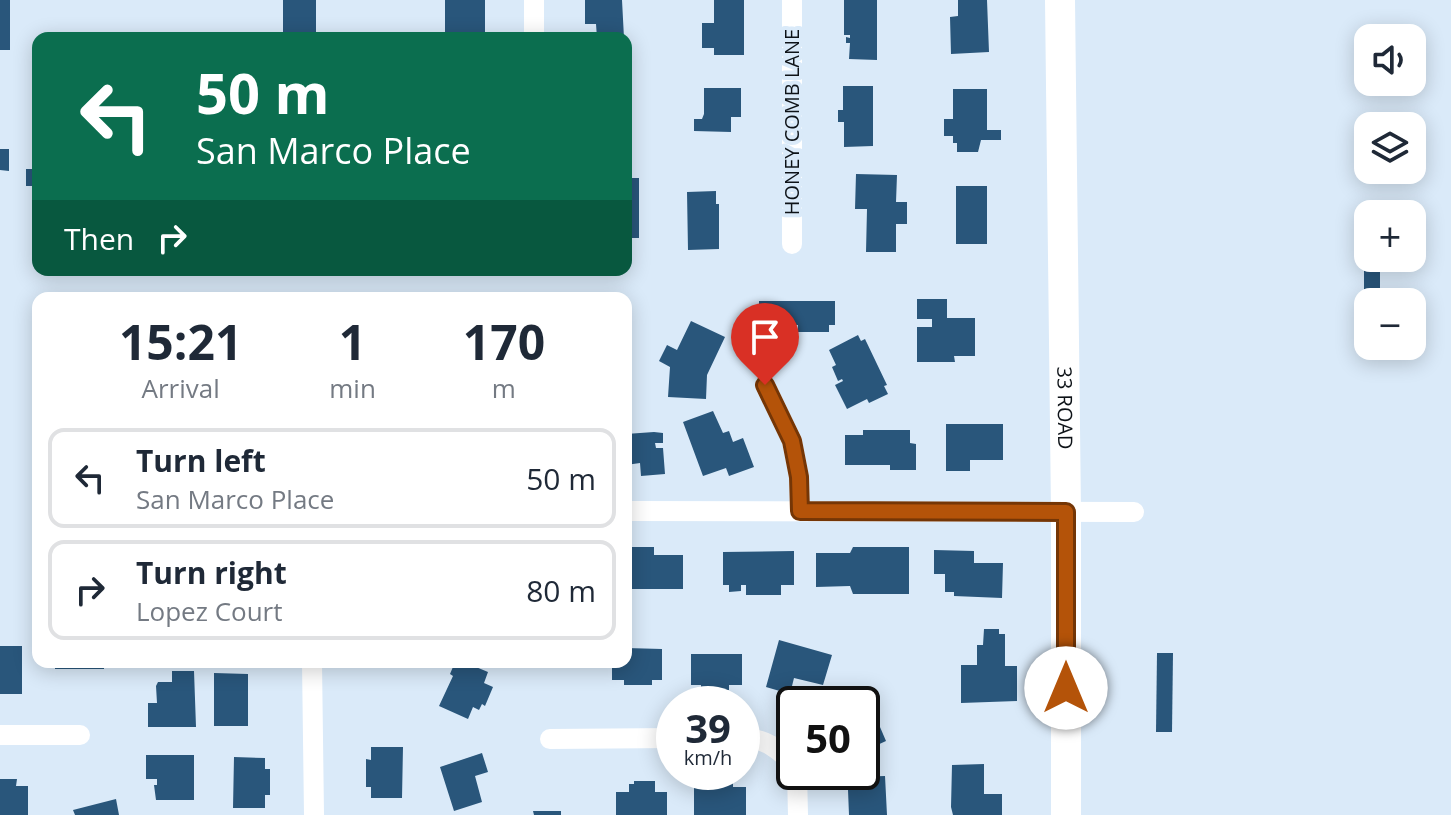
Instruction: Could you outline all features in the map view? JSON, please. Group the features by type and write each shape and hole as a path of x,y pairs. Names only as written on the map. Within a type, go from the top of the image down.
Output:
{"main road":[{"name":"33 ROAD","path":"1060,0 1066,815"}],"street":[{"path":"534,0 534,32"},
{"name":"HONEY COMB LANE","path":"792,0 792,244"},
{"path":"765,385 792,441 799,477 800,511"},
{"path":"632,511 1134,512"},
{"path":"312,668 314,815"},
{"path":"0,735 80,735"},
{"path":"550,739 656,738"},
{"path":"797,790 798,815"}],"building":[{"path":"0,0 10,0 10,50 0,50"},
{"path":"283,0 316,0 316,32 283,32"},
{"path":"445,0 485,0 485,32 445,32"},
{"path":"585,0 622,0 624,32 597,32 596,24 585,24"},
{"path":"714,0 744,0 744,55 714,55 714,48 702,48 702,23 714,23"},
{"path":"844,0 877,0 877,60 849,59 850,43 846,43 846,37 850,38 850,35 844,35"},
{"path":"958,0 987,0 989,52 951,54 950,17 958,16"},
{"path":"843,86 873,86 873,146 844,147 844,122 838,122 838,110 843,110"},
{"path":"704,88 741,88 741,117 731,117 731,132 694,131 694,119 702,119 704,114"},
{"path":"953,89 987,89 987,130 1001,130 1001,140 981,140 978,152 957,152 953,136 944,136 944,119 953,119"},
{"path":"0,149 9,149 9,171 0,170"},
{"path":"26,169 32,169 32,186 26,186"},
{"path":"856,174 897,175 896,202 907,202 907,224 896,224 896,252 866,252 867,209 855,209"},
{"path":"632,178 639,178 639,238 632,238"},
{"path":"956,186 987,186 987,244 956,244"},
{"path":"716,191 719,249 688,250 687,192"},
{"path":"1364,272 1380,272 1380,288 1364,288"},
{"path":"917,299 947,299 947,318 975,318 975,356 954,356 955,362 917,362 917,327 932,327 932,319 917,319"},
{"path":"759,301 835,301 835,325 829,325 829,332 798,332 798,325 759,325"},
{"path":"691,321 725,337 707,375 706,399 668,397 670,367 659,361 667,345 677,350"},
{"path":"858,335 861,341 865,339 887,385 884,386 888,394 869,403 867,399 847,409 835,385 843,381 838,381 832,367 836,365 829,350"},
{"path":"713,411 723,433 729,431 733,442 743,438 754,467 729,476 726,468 703,476 683,422"},
{"path":"946,424 1003,424 1003,460 970,460 970,471 946,471"},
{"path":"863,430 910,430 910,443 916,444 916,470 890,470 890,465 845,465 845,435 863,435"},
{"path":"663,433 663,443 655,443 656,448 663,448 665,474 641,476 640,463 632,464 632,434"},
{"path":"632,547 654,547 654,555 683,555 683,589 632,589"},
{"path":"853,547 909,547 909,594 853,594 850,586 816,587 816,553 850,553"},
{"path":"934,550 974,551 974,563 1003,563 1002,598 954,596 954,592 945,592 945,574 934,574"},
{"path":"794,551 794,585 781,585 781,595 746,595 746,585 741,585 741,591 729,592 729,585 723,585 723,552"},
{"path":"984,629 999,629 999,634 1005,634 1005,666 1017,666 1017,701 961,703 961,665 977,665 977,645 983,645"},
{"path":"779,640 832,655 823,685 794,678 792,686 776,686 776,690 766,687"},
{"path":"0,646 22,646 22,694 0,694"},
{"path":"632,648 662,649 662,680 652,680 652,685 624,685 624,680 612,680 612,668 632,668"},
{"path":"1157,653 1173,653 1172,732 1156,732"},
{"path":"691,654 742,654 742,685 691,685"},
{"path":"55,668 104,668 104,669"},
{"path":"452,668 478,668 488,672 484,683 493,687 485,706 482,704 479,710 473,707 468,719 439,706 453,676 450,674"},
{"path":"172,671 194,671 196,727 148,727 148,703 157,703 156,686 158,682 172,682"},
{"path":"214,673 248,674 248,726 214,726"},
{"path":"880,727 886,741 880,744"},
{"path":"371,747 403,747 402,798 371,798 371,787 366,787 366,759 371,760"},
{"path":"482,753 488,772 475,776 482,802 454,811 440,767"},
{"path":"146,755 194,755 194,800 156,800 154,785 157,785 157,779 146,779"},
{"path":"234,757 265,758 265,769 270,769 270,795 265,795 265,808 233,808"},
{"path":"984,764 984,794 1002,794 1002,815 953,815 952,765"},
{"path":"880,776 885,776 887,815 849,815 848,790 880,790"},
{"path":"0,779 17,779 16,786 28,786 28,815 0,815"},
{"path":"634,781 655,781 655,792 667,792 667,815 616,815 616,792 629,792 629,784 634,784"},
{"path":"694,790 746,790 746,815 694,815"},
{"path":"116,799 119,815 75,815 73,810"},
{"path":"533,811 561,811 561,815 534,815"}],"route":[{"path":"765,385 792,441 799,477 800,511 1066,512 1066,688"}]}
